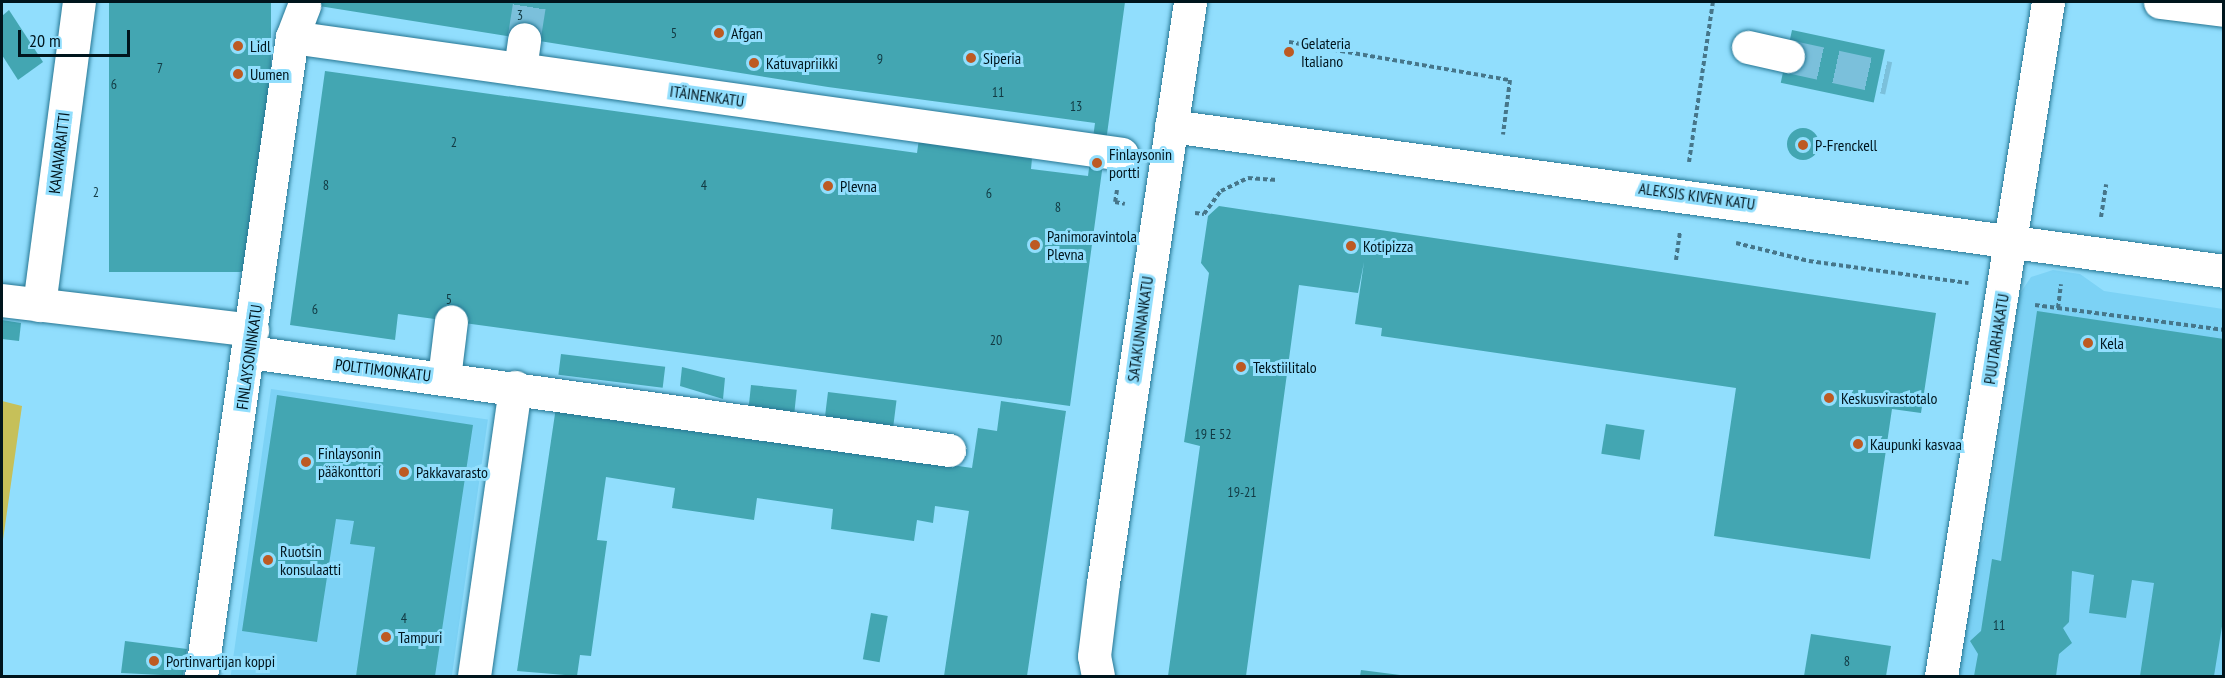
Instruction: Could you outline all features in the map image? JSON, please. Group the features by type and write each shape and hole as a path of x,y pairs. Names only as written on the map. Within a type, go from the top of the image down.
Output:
{"street":[{"name":"KANAVARAITTI","path":"39,305 79,2"},
{"name":"SATAKUNNANKATU","path":"1092,670 1190,2"},
{"name":"PUUTARHAKATU","path":"1941,676 2012,243 2048,2"},
{"path":"2160,2 2223,10"},
{"name":"FINLAYSONINKATU","path":"201,676 251,341 292,37 304,5"},
{"name":"ITÄINENKATU","path":"292,37 522,54 1122,154"},
{"path":"1748,47 1788,56"},
{"name":"ALEKSIS KIVEN KATU","path":"1171,126 1686,194 2012,243 2223,271"},
{"name":"POLTTIMONKATU","path":"2,300 251,341 444,378 515,387 562,398 949,450"},
{"path":"444,378 451,321"},
{"path":"474,676 515,387"}],"path":[{"path":"1676,260 1713,2"},
{"path":"1289,42 1510,80 1498,169"},
{"path":"2101,217 2106,184"},
{"path":"2025,304 2223,330"}],"shaded area":[{"path":"2053,270 2080,274 2104,291 2223,309 2223,676 1953,676 1969,565 1984,540 2019,295 2031,277"},
{"path":"271,389 488,419 452,676 231,676"},
{"path":"2,401 22,406 2,547"}],"building":[{"path":"109,2 271,2 271,272 109,272"},
{"name":"Plevna","path":"294,2 1125,2 1070,406 398,314 395,340 290,325 325,71 917,153 920,132 1033,148 1031,169 1088,176 1095,123 828,87"},
{"path":"9,10 43,62 18,80 2,55 2,16"},
{"path":"1792,30 1885,50 1874,103 1781,83"},
{"name":"P-Frenckell","path":"1803,128 1814,133 1819,144 1814,155 1803,160 1792,155 1787,144 1792,133"},
{"name":"Keskusvirastotalo","path":"1219,206 1936,313 1921,413 1892,409 1870,559 1714,536 1736,388 1381,336 1382,328 1355,324 1364,262 1358,293 1299,285 1246,676 1168,676 1200,446 1184,442 1209,273 1201,263 1208,216"},
{"path":"2037,311 2224,339 2224,614 2214,676 2140,676 2154,583 2132,580 2126,618 2089,613 2094,575 2072,571 2069,622 2063,628 2072,643 2059,654 2056,676 1974,676 1978,654 1970,641 1981,631 1992,559 2001,561"},
{"path":"2,320 21,323 19,341 2,339"},
{"path":"561,354 665,367 663,388 558,375"},
{"path":"682,367 725,378 723,399 680,386"},
{"path":"751,385 797,390 794,412 749,407"},
{"path":"828,392 896,400 893,427 825,419"},
{"path":"277,395 473,425 435,676 356,676 375,547 350,544 354,521 336,519 317,642 242,631"},
{"path":"1001,401 1066,411 1027,676 944,676 969,511 935,506 933,523 917,520 914,541 831,529 833,509 757,498 754,520 672,508 675,488 606,477 597,540 607,541 591,656 580,655 577,676 517,671 556,407 972,468 978,428 997,431"},
{"path":"1606,424 1645,430 1640,460 1601,454"},
{"path":"871,613 888,616 880,662 863,659"},
{"path":"1811,634 1891,646 1886,676 1804,676"},
{"name":"Portinvartijan koppi","path":"125,641 187,649 183,676 121,673"},
{"path":"1361,670 1400,675 1400,676 1360,676"}],"tunnel":[{"path":"524,39 530,2"},
{"path":"1788,56 1889,78"}],"place":[{"name":"Afgan","path":"719,33"},
{"name":"Lidl","path":"238,46"},
{"name":"Gelateria Italiano","path":"1289,52"},
{"name":"Siperia","path":"971,58"},
{"name":"Katuvapriikki","path":"754,63"},
{"name":"Uumen","path":"238,74"},
{"name":"P-Frenckell","path":"1803,145"},
{"name":"Finlaysonin portti","path":"1097,163"},
{"name":"Plevna","path":"828,186"},
{"name":"Panimoravintola Plevna","path":"1035,245"},
{"name":"Kotipizza","path":"1351,246"},
{"name":"Kela","path":"2088,343"},
{"name":"Tekstiilitalo","path":"1241,367"},
{"name":"Keskusvirastotalo","path":"1829,398"},
{"name":"Kaupunki kasvaa","path":"1858,444"},
{"name":"Finlaysonin pääkonttori","path":"306,462"},
{"name":"Pakkavarasto","path":"404,472"},
{"name":"Ruotsin konsulaatti","path":"268,560"},
{"name":"Tampuri","path":"386,637"},
{"name":"Portinvartijan koppi","path":"154,661"}]}
